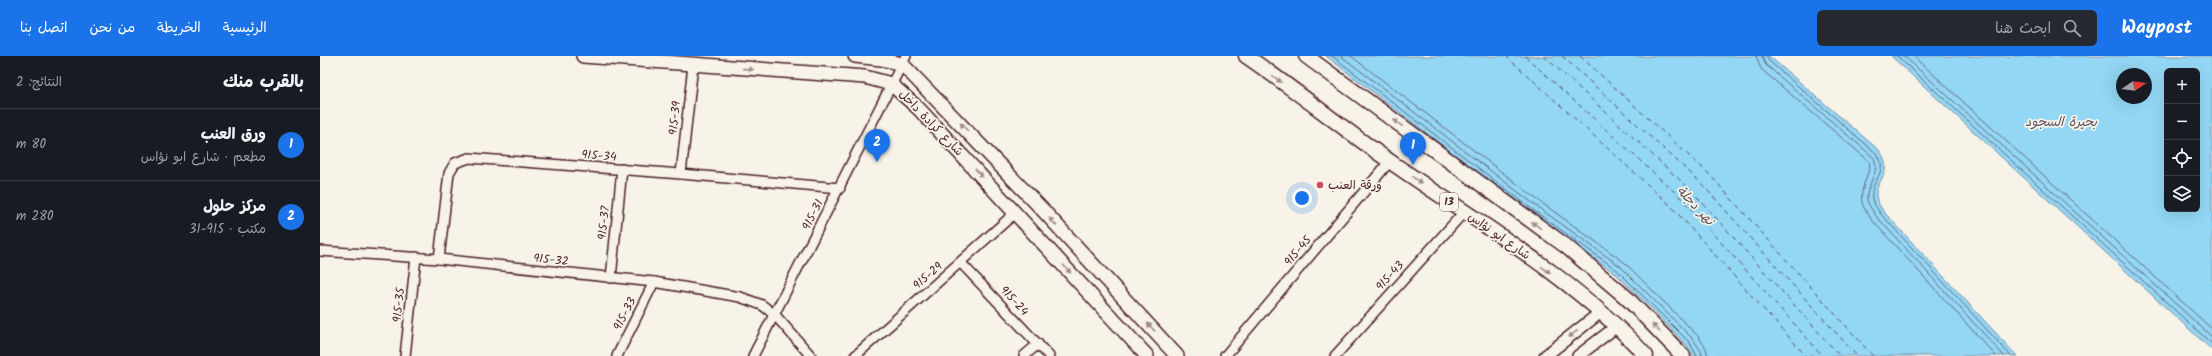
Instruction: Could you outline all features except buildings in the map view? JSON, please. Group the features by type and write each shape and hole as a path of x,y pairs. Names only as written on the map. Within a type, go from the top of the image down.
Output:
{"main road":[{"name":"شارع كرادة داخل","path":"583,56 693,66 865,77 891,84 919,109 1147,356"},
{"path":"855,56 904,60"},
{"name":"شارع ابو نؤاس","path":"1246,56 1390,161 1516,248 1601,312 1646,356"},
{"path":"1306,56 1567,247 1627,298 1683,356"},
{"name":"شارع كرادة داخل","path":"904,60 1178,356"}],"street":[{"name":"915-31","path":"753,356 904,60"},
{"name":"915-39","path":"681,174 693,66"},
{"name":"915-34","path":"439,259 449,173 455,163 469,158 840,188"},
{"name":"915-45","path":"1225,356 1390,161"},
{"name":"915-37","path":"611,278 622,170"},
{"name":"915-43","path":"1335,356 1464,212"},
{"name":"915-29","path":"855,356 961,263 1015,213"},
{"name":"915-32","path":"320,251 439,259 654,282 740,297 762,305 775,315 811,356"},
{"name":"915-35","path":"405,356 416,257"},
{"name":"915-24","path":"961,263 1049,356"},
{"name":"915-33","path":"617,356 654,282"},
{"path":"1545,356 1601,312"},
{"path":"1578,356 1617,326"},
{"path":"1024,356 1038,344"}],"water":[{"name":"نهر دجلة","path":"1326,56 1769,56 1880,151 1885,167 1876,193 1877,201 1883,211 2017,356 1694,356 1687,346 1652,309 1615,273 1533,215"},
{"name":"بحيرة السجود","path":"1891,56 2212,56 2212,350"}],"ferry route":[{"path":"1506,56 1670,205 1806,356"},
{"path":"1525,56 1680,197 1823,356"},
{"path":"1544,56 1690,189 1840,356"},
{"path":"1562,56 1699,181 1857,356"},
{"path":"1580,56 1708,173 1873,356"}],"place":[{"name":"مركز حلول","path":"877,162"},
{"name":"ورق العنب","path":"1413,165"},
{"name":"ورقة العنب","path":"1320,185"}]}
